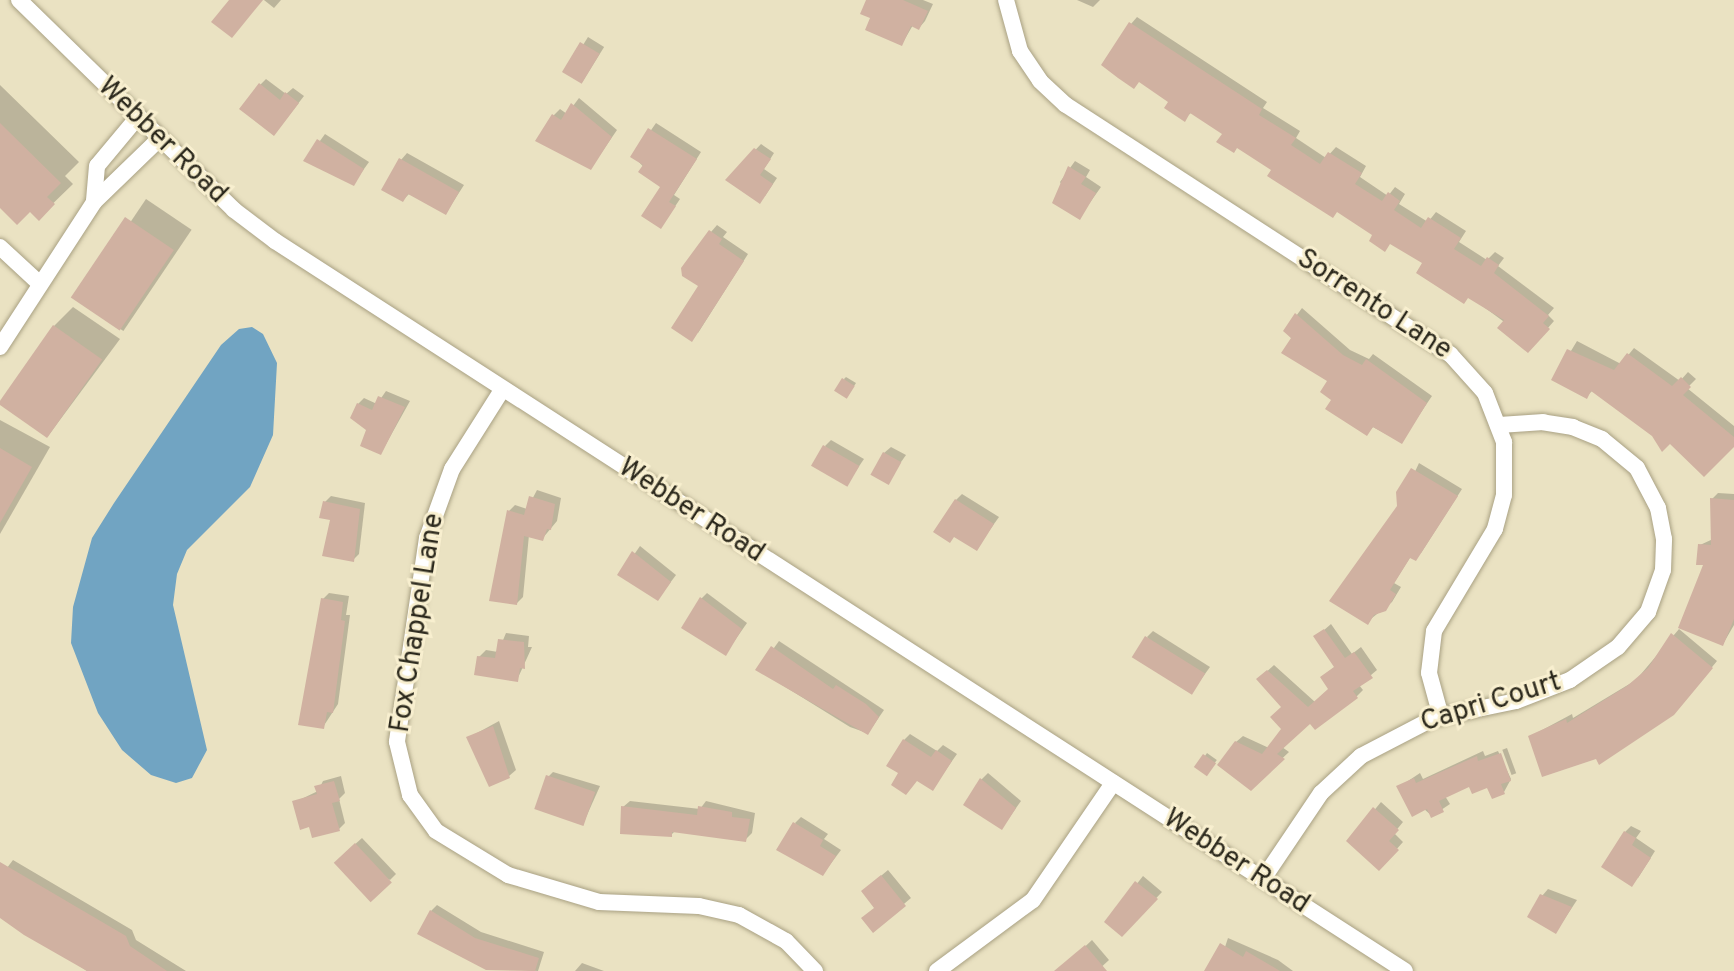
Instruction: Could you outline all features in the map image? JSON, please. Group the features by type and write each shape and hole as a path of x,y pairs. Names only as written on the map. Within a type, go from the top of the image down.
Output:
{"street":[{"name":"Webber Road","path":"19,0 159,139 275,241 1405,971"},
{"name":"Sorrento Lane","path":"1006,0 1020,51 1052,94 1450,354 1480,386 1500,425 1507,477 1500,512 1431,641 1429,673 1441,717"},
{"path":"94,202 97,166 137,118"},
{"path":"0,347 94,202 159,139"},
{"path":"0,247 40,284"},
{"name":"Fox Chappel Lane","path":"502,390 452,469 427,538 398,720 400,764 410,795 436,831 508,875 599,902 699,906 739,915 786,941 815,971"},
{"name":"Capri Court","path":"1263,879 1340,773 1384,740 1441,717 1530,696 1595,666 1639,625 1663,570 1658,508 1626,458 1573,427 1543,422 1500,425"},
{"path":"937,971 1033,900 1113,783"}],"water":[{"path":"252,327 263,334 277,363 273,435 250,487 187,550 177,574 173,605 207,750 192,778 176,783 151,775 122,750 98,713 71,643 73,607 92,538 114,503 221,345 239,329"}],"building":[{"path":"229,0 263,0 232,38 211,22"},
{"path":"866,0 903,0 928,11 919,30 911,26 902,46 865,30 870,18 860,14"},
{"path":"1129,22 1262,109 1259,115 1296,138 1291,145 1320,164 1328,152 1362,173 1355,184 1382,201 1388,192 1400,201 1394,210 1421,228 1428,217 1461,238 1454,249 1481,266 1487,257 1499,265 1494,273 1549,316 1543,323 1550,329 1528,353 1497,328 1504,320 1468,298 1464,304 1416,273 1422,263 1390,244 1385,252 1369,241 1372,235 1337,212 1333,218 1267,176 1271,170 1237,148 1234,153 1216,142 1222,134 1190,113 1185,122 1164,108 1168,102 1139,82 1134,89 1118,78 1101,65"},
{"path":"580,42 600,54 582,84 562,72"},
{"path":"259,83 280,100 285,92 299,103 274,136 239,109"},
{"path":"571,103 612,137 591,170 535,141 552,114 561,120"},
{"path":"0,123 61,183 47,197 55,204 39,221 30,212 17,225 0,208"},
{"path":"648,128 697,159 669,202 676,206 661,229 641,216 660,187 638,172 643,165 630,157"},
{"path":"317,139 364,169 354,186 303,161"},
{"path":"754,148 771,159 760,175 773,184 760,204 725,180"},
{"path":"399,158 459,192 446,215 408,194 403,202 381,190"},
{"path":"1068,166 1086,177 1081,184 1096,193 1080,220 1052,203"},
{"path":"125,217 174,250 120,330 71,297"},
{"path":"709,230 722,239 719,244 744,261 692,342 671,328 698,286 682,276 681,268"},
{"path":"1295,313 1343,355 1362,365 1366,359 1427,403 1402,444 1373,427 1367,436 1325,409 1331,400 1320,392 1327,381 1281,353 1291,338 1283,331"},
{"path":"53,325 102,359 47,438 0,405 0,401"},
{"path":"1567,349 1614,370 1627,353 1672,386 1681,377 1691,387 1683,395 1734,437 1734,447 1704,477 1670,444 1662,452 1652,436 1591,391 1587,399 1551,380"},
{"path":"842,378 855,386 847,399 834,391"},
{"path":"378,396 405,407 381,455 360,446 366,430 350,418 357,403 372,410"},
{"path":"823,445 859,466 847,487 811,466"},
{"path":"0,448 32,467 0,523"},
{"path":"883,452 901,462 889,485 870,475"},
{"path":"1411,468 1458,496 1416,561 1410,558 1390,590 1396,594 1386,611 1374,615 1368,625 1329,601 1397,506 1396,492"},
{"path":"529,496 555,504 551,530 547,529 543,541 524,536 517,605 489,601 507,510 524,515"},
{"path":"1710,498 1734,500 1734,619 1723,646 1678,628 1703,565 1696,565 1698,544 1711,545"},
{"path":"955,499 994,524 977,551 954,537 950,543 933,532"},
{"path":"323,501 360,509 354,562 322,556 330,520 319,518"},
{"path":"632,551 671,582 658,601 617,575"},
{"path":"700,597 742,629 726,656 681,628"},
{"path":"321,598 343,602 341,620 345,621 333,713 327,712 324,729 298,725"},
{"path":"1324,629 1345,658 1354,652 1373,678 1353,691 1358,698 1315,730 1310,724 1277,754 1285,759 1251,791 1217,765 1235,741 1262,754 1281,729 1270,717 1281,707 1256,679 1267,670 1308,707 1328,689 1320,677 1334,667 1313,636"},
{"path":"1671,633 1713,668 1674,715 1599,765 1596,759 1542,777 1528,736 1566,719 1567,723 1627,686 1648,668"},
{"path":"1145,636 1205,674 1192,695 1132,657"},
{"path":"498,639 524,642 525,669 520,668 518,682 474,675 477,656 495,658"},
{"path":"771,646 833,689 836,685 866,704 879,717 868,735 755,670"},
{"path":"493,726 510,778 489,787 466,737"},
{"path":"903,739 931,757 936,750 952,761 933,791 917,781 906,795 891,785 898,773 886,766"},
{"path":"1501,753 1511,781 1501,784 1505,794 1492,799 1487,788 1472,794 1469,787 1439,801 1444,812 1431,818 1427,809 1412,817 1396,786 1414,778 1416,783 1477,756 1478,761"},
{"path":"1203,754 1216,763 1207,776 1194,767"},
{"path":"546,775 595,792 583,826 534,809"},
{"path":"980,778 1016,808 1002,830 963,805"},
{"path":"334,781 340,801 332,803 340,831 312,838 309,827 300,830 292,801 317,794 314,786"},
{"path":"621,806 697,815 698,806 732,812 732,817 750,819 746,842 672,832 672,837 620,834"},
{"path":"1373,807 1399,830 1389,841 1399,850 1379,871 1346,841"},
{"path":"793,822 823,840 820,846 836,856 823,876 776,850"},
{"path":"1624,831 1636,838 1632,845 1651,858 1632,887 1601,867"},
{"path":"355,843 392,882 371,902 334,863"},
{"path":"0,862 126,936 130,946 167,971 87,971 24,935 0,918"},
{"path":"881,875 906,906 873,933 861,918 874,908 861,891"},
{"path":"1135,881 1158,899 1122,937 1104,922"},
{"path":"1540,894 1572,907 1556,934 1527,917"},
{"path":"430,910 475,938 539,958 535,971 486,970 417,934"},
{"path":"1220,943 1243,957 1246,951 1280,971 1204,971"},
{"path":"1085,945 1107,971 1054,971"}]}
